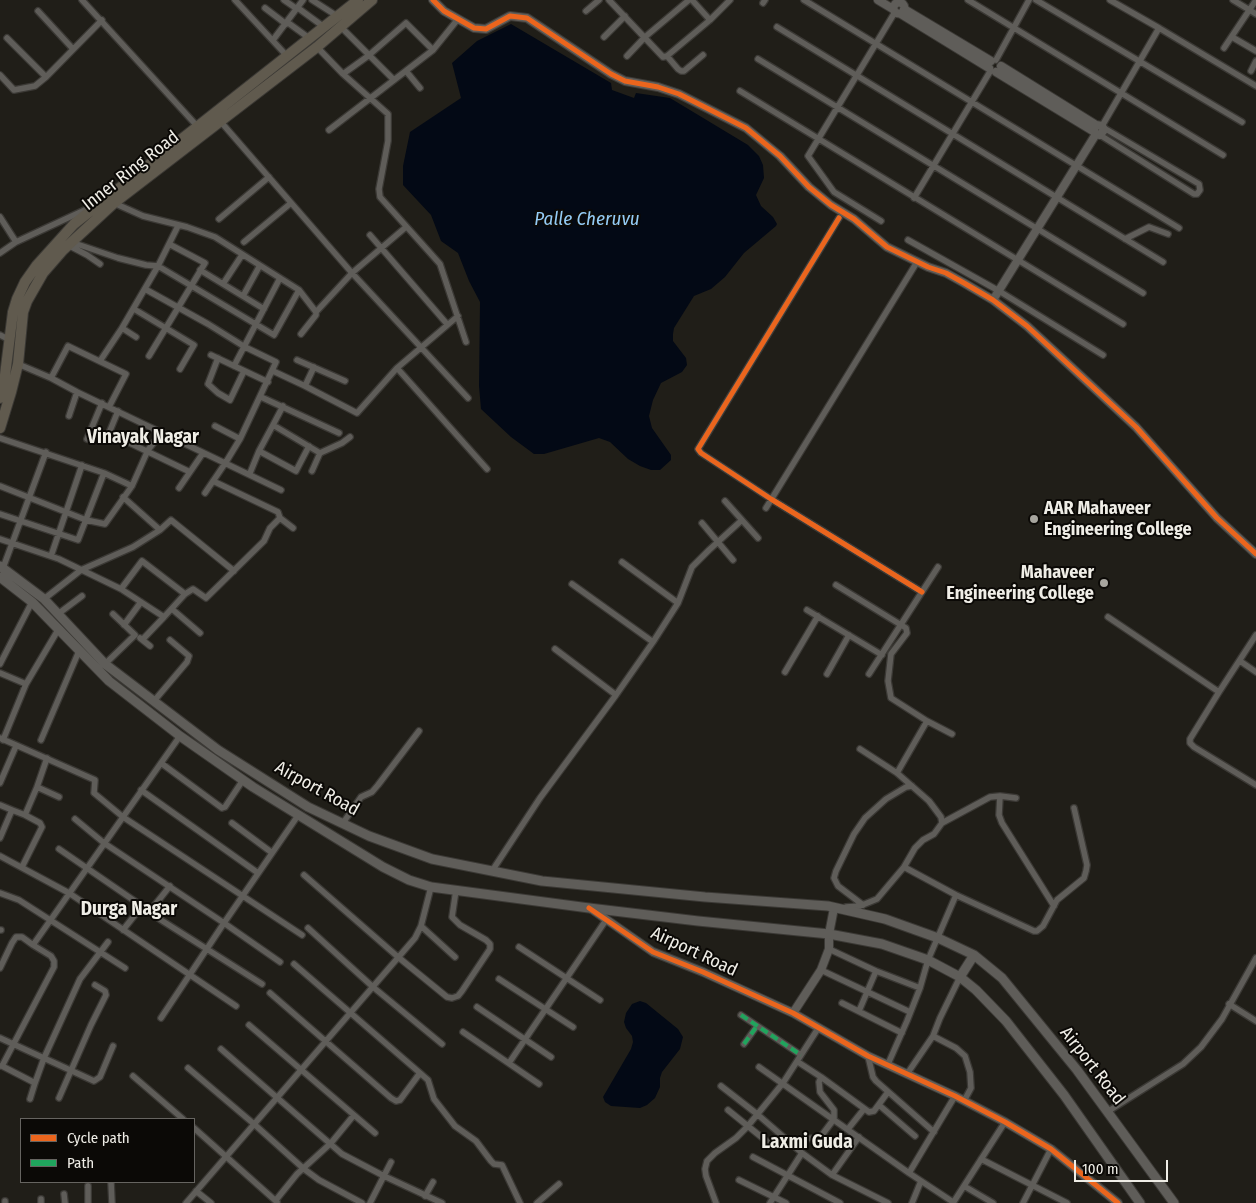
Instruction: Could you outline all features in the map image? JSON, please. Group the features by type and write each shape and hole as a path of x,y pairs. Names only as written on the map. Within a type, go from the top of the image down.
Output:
{"highway":[{"name":"Inner Ring Road","path":"0,428 13,312 25,282 37,265 74,224 109,202 221,122 317,47 372,0"},
{"name":"Inner Ring Road","path":"4,397 18,364 23,312 43,273 109,202 198,127 324,27 352,1"}],"main road":[{"name":"Airport Road","path":"1,570 44,599 105,664 218,750 308,807 369,836 432,859 542,881 834,908 885,919 938,938 974,955 1002,978 1077,1070 1174,1203"},
{"name":"Airport Road","path":"1,570 109,681 180,736 243,780 383,867 410,880 431,887 589,908 829,934 882,944 928,960 960,977 976,990 1006,1021 1064,1095 1140,1203"},
{"path":"180,736 186,726"},
{"path":"960,977 974,955"}],"street":[{"path":"82,0 198,127"},
{"path":"235,0 287,56"},
{"path":"284,0 324,27"},
{"path":"273,40 303,0"},
{"path":"312,0 337,16"},
{"path":"433,0 444,11 474,28 486,29 510,16 527,18 611,74 625,81 658,87 679,94 746,128 780,156 816,194 854,219 887,247 917,262 946,273 993,300 1027,326 1136,427 1217,518 1256,554"},
{"path":"586,11 599,0"},
{"path":"609,0 663,57 667,56 710,20 730,0"},
{"path":"627,56 645,37 691,0 710,20"},
{"path":"804,0 1179,228"},
{"path":"878,0 897,6 1099,130 1194,194 1197,194 1200,190 1199,184 1099,130"},
{"path":"968,0 1223,155"},
{"path":"914,198 994,66 1028,0"},
{"path":"1036,0 1242,122"},
{"path":"1110,0 1256,86"},
{"path":"1233,0 1256,14"},
{"path":"1224,48 1256,0"},
{"path":"881,221 834,192 808,156 897,6"},
{"path":"265,8 310,38"},
{"path":"38,10 73,49"},
{"path":"604,37 625,16"},
{"path":"0,75 14,90 35,86 102,20"},
{"path":"328,130 433,50 458,20"},
{"path":"343,74 368,56 406,23 433,50"},
{"path":"341,27 394,80"},
{"path":"777,27 1163,262"},
{"path":"993,300 1099,130 1159,28"},
{"path":"1232,37 1256,51"},
{"path":"7,38 46,77"},
{"path":"317,47 343,74 388,114 388,142 379,189 380,197 440,264 466,342"},
{"path":"667,56 678,69 684,71 703,54"},
{"path":"758,59 1143,293"},
{"path":"1251,71 1256,61"},
{"path":"406,71 420,88"},
{"path":"740,91 1123,324"},
{"path":"221,122 352,273 468,398"},
{"path":"219,219 269,177"},
{"path":"0,252 16,242 109,202 143,216 215,237 259,267 299,290 316,312"},
{"path":"244,242 291,203"},
{"path":"0,217 16,242"},
{"path":"839,218 699,447 701,453 922,592"},
{"path":"100,362 134,309 178,226"},
{"path":"301,334 316,315 316,312 352,273 406,227"},
{"path":"1125,239 1149,227 1168,234"},
{"path":"370,235 448,324"},
{"path":"908,240 999,291 1103,355"},
{"path":"69,244 100,264"},
{"path":"69,244 146,265 158,266 274,335 299,290"},
{"path":"149,356 205,262 169,244"},
{"path":"223,284 242,255"},
{"path":"766,508 917,262"},
{"path":"243,296 259,267"},
{"path":"200,270 264,309"},
{"path":"234,366 280,278"},
{"path":"145,289 245,347 275,361 276,364 240,439 205,493"},
{"path":"134,309 194,345 180,369"},
{"path":"273,372 357,413 397,368 420,346 458,316"},
{"path":"122,328 136,337"},
{"path":"0,335 10,340"},
{"path":"51,378 68,346 126,374 109,407"},
{"path":"211,355 268,382"},
{"path":"218,358 208,384 230,400 244,371"},
{"path":"297,360 344,381"},
{"path":"18,364 51,378 281,490"},
{"path":"305,386 314,367"},
{"path":"397,368 487,469"},
{"path":"69,416 77,392"},
{"path":"261,396 339,433"},
{"path":"87,439 102,403"},
{"path":"250,474 259,451 283,406"},
{"path":"118,411 109,432 190,472"},
{"path":"273,425 320,453"},
{"path":"215,426 240,439"},
{"path":"0,486 86,520 105,524 132,486 148,450 162,432"},
{"path":"312,471 320,453 342,443 350,437"},
{"path":"0,438 104,473 132,486"},
{"path":"259,451 296,470 309,446"},
{"path":"1,570 46,452"},
{"path":"179,488 203,452"},
{"path":"51,556 82,465"},
{"path":"0,514 78,540 104,473"},
{"path":"213,481 278,512 280,518 293,528"},
{"path":"123,497 160,530"},
{"path":"724,501 758,538"},
{"path":"142,639 185,594 193,590 206,598 264,541 270,528 280,518"},
{"path":"44,599 81,570 133,547 160,530 171,520 234,571"},
{"path":"492,871 540,798 653,642 683,594 692,567 742,520"},
{"path":"702,523 733,560"},
{"path":"0,538 51,556 120,588 164,617"},
{"path":"120,588 142,561 185,594"},
{"path":"622,562 678,603"},
{"path":"870,674 938,567"},
{"path":"572,584 653,642"},
{"path":"836,585 906,628 908,631 891,654 888,668 891,698 927,721 952,734"},
{"path":"58,614 82,596"},
{"path":"0,664 32,602"},
{"path":"124,624 140,602"},
{"path":"172,609 200,633"},
{"path":"808,610 882,655"},
{"path":"113,614 150,646"},
{"path":"785,672 818,616"},
{"path":"1108,617 1219,692"},
{"path":"58,630 26,684 2,739 94,780 94,793 122,816 302,935"},
{"path":"105,664 135,635"},
{"path":"827,674 849,635"},
{"path":"1256,635 1190,739 1190,743 1256,785"},
{"path":"154,702 187,662 189,656 170,640"},
{"path":"555,649 616,695"},
{"path":"41,740 80,651"},
{"path":"1240,661 1256,672"},
{"path":"0,673 26,684"},
{"path":"897,773 927,721"},
{"path":"343,823 362,797 372,792 378,786 419,731"},
{"path":"33,945 180,736"},
{"path":"0,783 16,746"},
{"path":"860,749 897,773 929,801 941,817 942,823"},
{"path":"25,815 47,758"},
{"path":"161,763 222,808 225,807 243,780"},
{"path":"863,905 838,886 834,878 836,871 854,834 866,818 886,799 906,787 912,786"},
{"path":"37,787 59,797"},
{"path":"141,790 258,873"},
{"path":"1000,796 999,815 1002,823 1054,906"},
{"path":"793,1013 821,970 829,949 829,934 834,908 863,905 876,899 904,867 915,848 923,840 934,834 942,823 990,797 1016,798"},
{"path":"0,805 25,815 40,823 42,827 22,867"},
{"path":"904,867 956,895 1037,931 1043,926 1057,900 1084,878 1086,872 1087,865 1074,808"},
{"path":"0,838 12,810"},
{"path":"161,1018 299,814"},
{"path":"75,819 104,843 280,962"},
{"path":"232,823 272,852"},
{"path":"59,849 142,906 262,984"},
{"path":"1,859 22,867 69,893 236,1006"},
{"path":"304,874 398,957 447,997 458,996 490,949 490,944 486,940 460,925 452,917 456,890"},
{"path":"150,911 170,886"},
{"path":"186,1203 415,938 422,926 431,887"},
{"path":"0,893 19,900 51,919 125,968"},
{"path":"888,1064 920,988 928,960 956,895"},
{"path":"123,930 142,906"},
{"name":"Airport Road","path":"589,908 653,952 703,972 793,1013 868,1056 955,1096 1005,1122 1051,1149 1118,1203"},
{"path":"509,1063 606,920"},
{"path":"422,926 455,957"},
{"path":"308,928 373,987 442,1044"},
{"path":"0,968 16,937 22,937 51,956 54,964 1,1066 35,1083"},
{"path":"30,1099 44,1058 80,979 108,942"},
{"path":"519,947 600,1000"},
{"path":"829,949 876,971 920,988"},
{"path":"1107,1112 1183,1064 1201,1047 1214,1031 1256,958"},
{"path":"294,964 428,1080 434,1099 455,1126 476,1141 494,1164 502,1165 520,1203"},
{"path":"821,970 910,1012"},
{"path":"859,1012 876,971"},
{"path":"907,1074 933,1036 960,977"},
{"path":"499,979 573,1027"},
{"path":"59,1098 106,995 105,991 95,985"},
{"path":"270,993 396,1101 400,1100 420,1074"},
{"path":"842,1003 902,1033"},
{"path":"1229,1004 1256,1021"},
{"path":"477,1007 551,1057"},
{"path":"741,1015 801,1055"},
{"path":"249,1025 375,1134"},
{"path":"744,1044 757,1026"},
{"path":"718,1202 706,1176 707,1161 715,1152 736,1138 747,1127 783,1083 819,1027"},
{"path":"463,1032 539,1084"},
{"path":"933,1036 956,1048 965,1056 970,1072 971,1088 964,1101"},
{"path":"0,1038 94,1082 98,1080 113,1046"},
{"path":"221,1049 349,1158 442,1203"},
{"path":"868,1056 873,1077 934,1132"},
{"path":"798,1062 872,1112 888,1092"},
{"path":"759,1067 953,1203 1005,1122"},
{"path":"188,1068 304,1169 319,1180 362,1203"},
{"path":"133,1076 182,1118"},
{"path":"789,1141 818,1137 824,1134 834,1119 834,1110 820,1092 819,1082 821,1077"},
{"path":"720,1086 832,1176 888,1203"},
{"path":"909,1173 955,1096"},
{"path":"879,1105 915,1136"},
{"path":"848,1129 864,1108"},
{"path":"728,1110 770,1144"},
{"path":"195,1129 277,1202 297,1174 331,1143 354,1115"},
{"path":"832,1176 859,1137"},
{"path":"1023,1203 1051,1149"},
{"path":"770,1203 802,1153"},
{"path":"753,1157 840,1203"},
{"path":"981,1159 1067,1203"},
{"path":"370,1203 391,1162"},
{"path":"739,1180 786,1203"},
{"path":"912,1203 921,1181"},
{"path":"425,1196 433,1182"},
{"path":"111,1183 112,1203"},
{"path":"537,1203 559,1184"},
{"path":"88,1186 88,1203"},
{"path":"964,1186 993,1203"},
{"path":"196,1191 211,1203"},
{"path":"64,1194 65,1203"}],"water":[{"name":"Palle Cheruvu","path":"511,24 611,83 612,90 634,98 636,93 670,98 748,145 759,156 763,165 764,178 756,195 761,206 773,217 777,224 776,226 744,253 725,277 711,289 694,296 674,328 673,341 686,358 687,365 682,372 661,383 653,400 649,416 652,428 671,455 671,460 660,470 651,470 640,466 628,459 610,442 599,438 544,454 534,454 511,437 481,409 479,386 480,302 458,253 441,241 431,215 403,185 403,166 410,132 461,98 452,63 477,41"},
{"path":"640,1001 646,1003 678,1029 683,1037 680,1049 662,1072 660,1087 655,1098 647,1105 640,1108 611,1106 605,1102 603,1097 631,1049 633,1042 632,1036 624,1022 626,1013 632,1004"}],"marked path":[{"path":"741,1015 801,1055"},
{"path":"744,1044 757,1026"}],"cycle path":[{"path":"433,0 444,11 474,28 486,29 510,16 527,18 611,74 625,81 658,87 679,94 746,128 780,156 809,187 831,205 854,219 887,247 964,283 993,300 1027,326 1136,427 1217,518 1256,554"},
{"path":"839,218 698,449 701,453 771,499 922,592"},
{"path":"589,908 653,952 703,972 793,1013 868,1056 955,1096 1005,1122 1051,1149 1118,1203"}],"place":[{"name":"AAR Mahaveer Engineering College","path":"1034,519"},
{"name":"Mahaveer Engineering College","path":"1104,583"}],"district":[{"name":"Vinayak Nagar","path":"143,438"},
{"name":"Durga Nagar","path":"129,910"},
{"name":"Laxmi Guda","path":"807,1143"}]}
